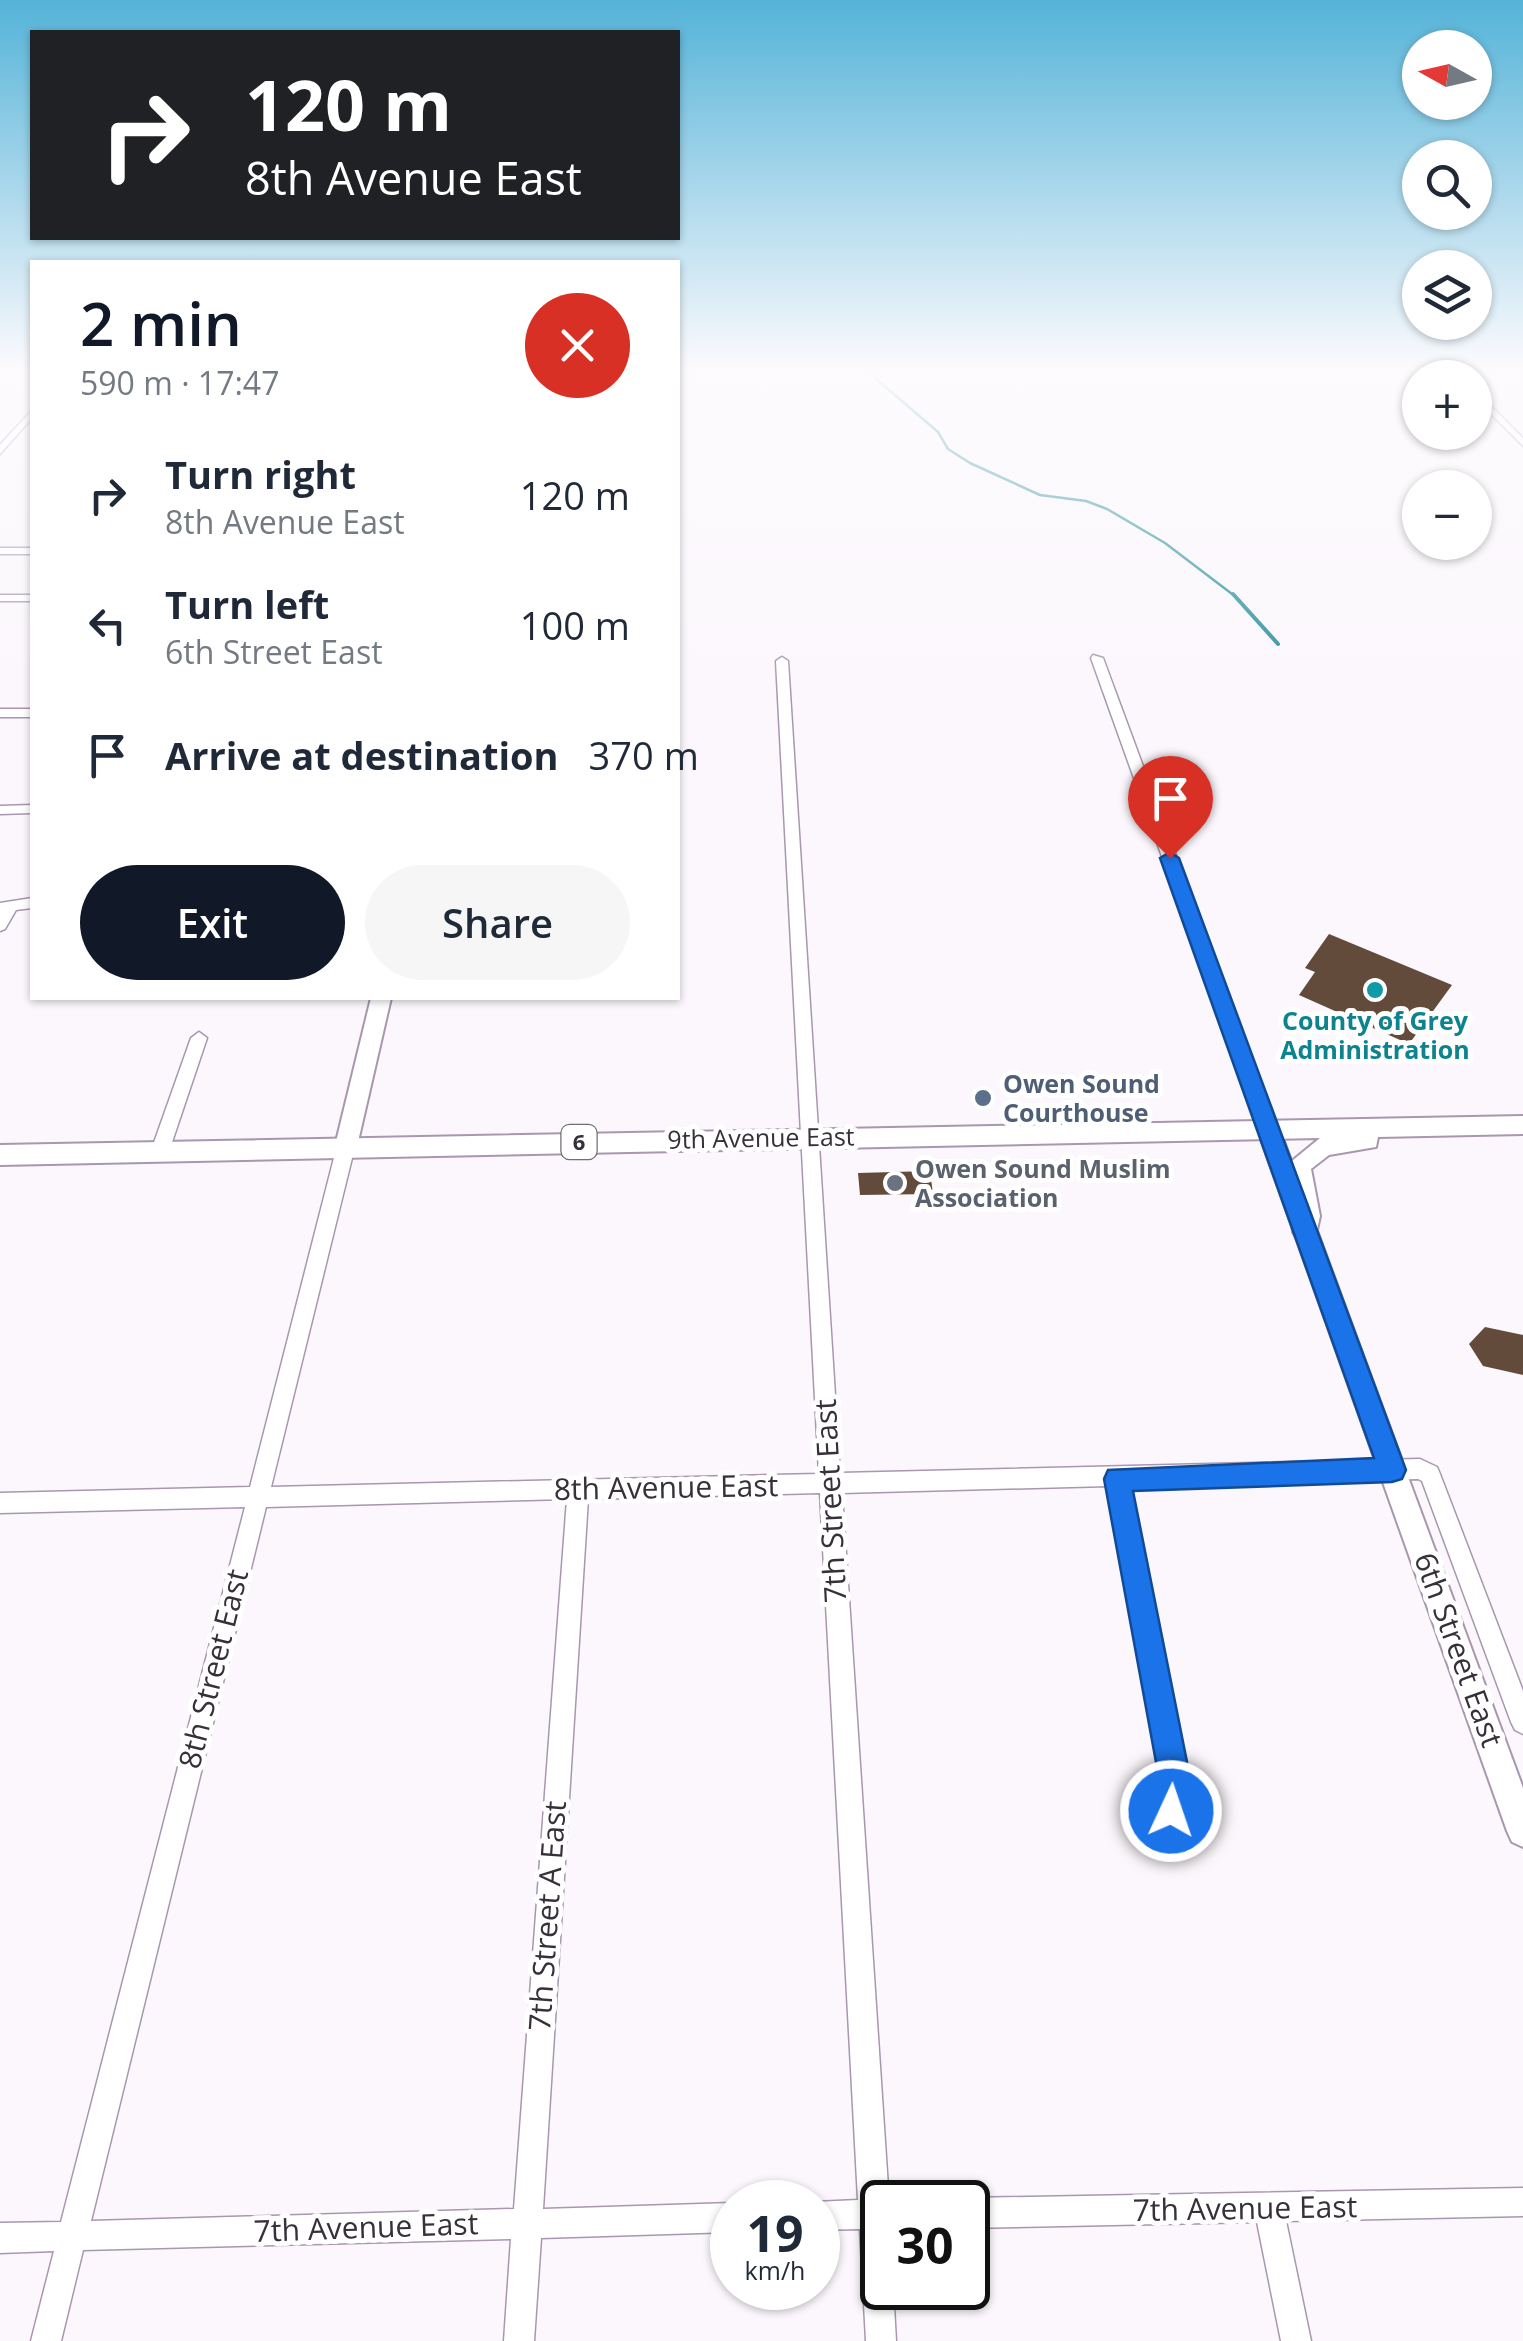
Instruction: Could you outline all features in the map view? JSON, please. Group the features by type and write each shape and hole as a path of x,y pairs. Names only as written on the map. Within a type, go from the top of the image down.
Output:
{"highway":[{"name":"9th Avenue East","path":"0,1155 1523,1124"},
{"path":"1306,1232 1310,1222 1297,1178 1299,1164 1307,1156 1322,1147 1426,1126"}],"main road":[{"name":"8th Street East","path":"346,1146 381,1000"},
{"name":"6th Street East","path":"1268,1128 1523,1831"}],"street":[{"path":"0,551 30,551"},
{"path":"0,598 30,598"},
{"name":"6th Street East","path":"1097,658 1268,1128"},
{"name":"7th Street East","path":"782,661 829,1484 876,2180"},
{"path":"0,714 30,713"},
{"path":"0,810 30,809"},
{"path":"0,926 5,907 30,903"},
{"path":"160,1151 199,1038"},
{"name":"8th Street East","path":"46,2341 346,1146"},
{"name":"6th Street East","path":"1392,1470 1420,1468 1430,1474 1523,1722"},
{"name":"8th Avenue East","path":"0,1503 1392,1470"},
{"path":"1117,1479 1176,1782"},
{"name":"7th Street A East","path":"519,2341 578,1490"},
{"name":"7th Avenue East","path":"990,2213 1523,2202"},
{"path":"1269,2209 1296,2341"},
{"name":"7th Avenue East","path":"0,2238 710,2219"},
{"name":"7th Street East","path":"880,2310 881,2341"}],"building":[{"name":"County of Grey Administration","path":"1329,934 1452,985 1409,1044 1299,995 1315,972 1305,968"},
{"name":"Owen Sound Muslim Association","path":"930,1171 933,1194 860,1195 858,1173"},
{"path":"1485,1327 1523,1335 1523,1375 1483,1366 1469,1344"}],"waterway":[{"path":"1010,481 1040,495 1086,501 1107,509 1165,543 1235,596"},
{"path":"1235,596 1278,644"}],"place":[{"name":"County of Grey Administration","path":"1375,990"},
{"name":"Owen Sound Courthouse","path":"983,1098"},
{"name":"Owen Sound Muslim Association","path":"895,1183"}],"route":[{"path":"1170,858 1392,1470 1117,1479 1176,1782 1167,1786 1164,1795 1171,1811"}]}
